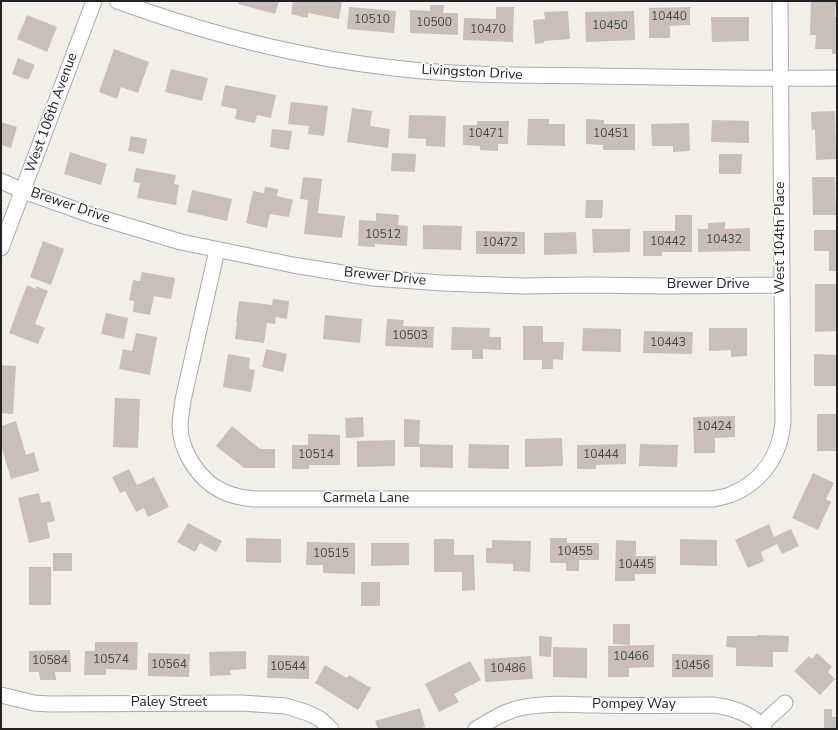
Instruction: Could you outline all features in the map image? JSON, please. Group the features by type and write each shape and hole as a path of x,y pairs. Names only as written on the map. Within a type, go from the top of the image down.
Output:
{"street":[{"name":"West 106th Avenue","path":"1,248 94,1"},
{"name":"Livingston Drive","path":"117,1 221,35 352,63 395,68 452,73 519,75 780,79 837,78"},
{"name":"West 104th Place","path":"764,471 768,467 776,452 782,432 783,422 780,1"},
{"name":"Brewer Drive","path":"1,181 23,191 98,217 181,242 293,265 373,278 442,283 523,286 782,285"},
{"name":"Carmela Lane","path":"217,250 183,400 180,416 180,428 187,455 197,470 209,482 222,491 241,498 254,499 712,499 728,496 748,486 764,471"},
{"name":"Paley Street","path":"1,695 34,703 50,704 241,703 286,706 308,713 320,719 331,729"},
{"name":"Pompey Way","path":"476,729 491,720 520,708 544,705 713,705 737,711 748,716 762,727 785,703"}],"building":[{"path":"239,1 279,1 275,14 238,4"},
{"path":"293,1 342,1 339,19 308,13 308,18 291,14"},
{"path":"811,1 836,1 835,17 837,17 837,54 832,54 832,49 815,49 816,35 810,35"},
{"path":"430,5 444,5 443,13 458,13 458,35 410,33 410,10 430,11"},
{"path":"349,7 396,11 394,33 347,29"},
{"path":"496,7 514,7 513,42 463,40 464,18 496,19"},
{"path":"690,7 690,25 670,26 670,38 649,38 649,8"},
{"path":"568,11 570,39 544,41 544,43 535,44 533,20 545,19 544,12"},
{"path":"634,11 635,40 586,42 585,12"},
{"path":"27,15 57,27 47,52 17,39"},
{"path":"711,17 749,17 749,41 712,42"},
{"path":"114,49 149,62 138,93 121,87 117,99 99,92"},
{"path":"18,58 35,65 28,80 12,74"},
{"path":"171,69 208,78 202,101 165,92"},
{"path":"225,85 276,95 271,118 257,115 255,123 235,119 237,109 221,106"},
{"path":"291,102 328,106 324,136 308,134 309,126 288,124"},
{"path":"352,108 372,111 370,126 390,129 388,148 347,142"},
{"path":"835,111 836,159 816,160 815,130 812,130 811,112"},
{"path":"409,115 446,116 445,147 426,146 426,139 408,138"},
{"path":"528,119 549,119 549,124 565,124 565,146 527,145"},
{"path":"586,119 604,120 604,124 635,124 635,150 603,150 603,145 586,144"},
{"path":"712,120 749,121 749,143 711,142"},
{"path":"477,121 509,121 508,144 498,144 498,151 480,150 480,146 463,145 463,125 477,125"},
{"path":"1,122 17,127 11,148 1,145"},
{"path":"689,123 690,151 673,152 673,146 652,146 651,124"},
{"path":"272,129 292,131 289,150 270,147"},
{"path":"131,136 147,139 144,154 128,151"},
{"path":"70,152 107,164 101,185 64,174"},
{"path":"392,153 416,154 415,172 391,171"},
{"path":"719,154 742,154 741,174 719,174"},
{"path":"136,168 176,175 174,184 179,185 176,205 137,198 140,183 133,182"},
{"path":"303,177 322,179 318,213 345,216 342,238 304,234 308,200 300,199"},
{"path":"812,177 835,177 836,215 813,215"},
{"path":"265,187 278,189 277,196 293,200 289,217 270,214 267,228 246,223 253,191 264,193"},
{"path":"192,190 232,199 227,221 187,212"},
{"path":"586,200 603,200 602,218 585,218"},
{"path":"376,213 399,215 398,225 408,226 407,246 375,244 375,247 358,246 359,220 376,221"},
{"path":"675,215 692,215 692,252 662,252 662,256 643,256 643,231 675,231"},
{"path":"725,222 725,229 750,228 750,251 698,252 698,229 708,229 708,223"},
{"path":"423,225 462,226 461,250 423,249"},
{"path":"592,229 630,229 630,252 593,253"},
{"path":"814,230 837,230 837,271 829,271 829,251 814,251"},
{"path":"476,231 525,232 525,254 476,254"},
{"path":"576,232 577,254 544,255 544,233"},
{"path":"43,241 64,249 51,285 30,277"},
{"path":"142,272 175,278 171,299 154,296 150,315 133,312 134,301 129,300 133,280 140,281"},
{"path":"815,284 837,284 837,331 815,332"},
{"path":"27,285 36,289 36,286 48,291 35,324 45,328 38,344 9,333"},
{"path":"273,299 289,301 287,319 276,317 275,324 267,323 264,343 235,339 239,301 272,305"},
{"path":"106,313 128,318 124,339 101,334"},
{"path":"325,315 362,319 360,343 323,339"},
{"path":"387,319 404,320 403,326 434,327 433,348 385,346"},
{"path":"523,326 543,326 543,342 564,342 563,360 553,359 553,369 542,369 542,360 523,360"},
{"path":"452,327 490,328 489,337 501,337 501,350 483,349 483,359 472,359 472,350 451,350"},
{"path":"583,328 621,329 621,352 582,351"},
{"path":"709,328 747,328 747,356 731,357 731,350 709,351"},
{"path":"644,331 693,332 692,354 643,353"},
{"path":"136,333 157,337 150,375 119,369 123,349 132,351"},
{"path":"266,349 287,354 283,372 262,367"},
{"path":"228,354 250,358 249,369 255,370 251,392 223,387"},
{"path":"814,354 837,355 837,386 814,386"},
{"path":"1,365 16,366 13,414 1,413"},
{"path":"115,398 140,399 138,448 113,447"},
{"path":"817,414 837,414 837,451 817,451"},
{"path":"735,416 735,437 715,438 715,453 694,453 693,417"},
{"path":"363,417 364,437 346,438 345,418"},
{"path":"404,419 420,420 419,444 453,445 453,468 420,467 420,447 404,447"},
{"path":"16,421 26,455 34,452 39,471 11,479 1,445 1,426"},
{"path":"232,426 260,449 275,449 275,468 244,468 216,446"},
{"path":"308,434 340,435 340,465 309,465 309,469 292,469 292,445 308,445"},
{"path":"562,438 563,466 525,467 525,439"},
{"path":"395,440 395,466 357,467 357,441"},
{"path":"469,444 509,445 509,469 468,468"},
{"path":"626,444 626,464 596,465 596,469 577,469 577,445"},
{"path":"640,444 678,445 677,467 639,466"},
{"path":"129,469 137,485 154,477 169,507 148,517 144,508 136,512 125,491 120,493 112,477"},
{"path":"813,473 834,483 826,499 831,502 818,530 792,518"},
{"path":"39,493 41,503 50,501 55,521 47,523 50,538 29,543 18,498"},
{"path":"188,523 222,541 216,552 200,543 195,552 177,542"},
{"path":"769,524 774,537 791,529 799,546 782,554 777,544 761,552 764,561 748,568 735,540"},
{"path":"246,538 281,539 281,563 246,562"},
{"path":"550,538 567,538 567,543 599,543 599,560 579,560 579,571 566,571 566,563 550,563"},
{"path":"434,539 454,539 454,555 474,555 475,590 462,591 462,572 434,572"},
{"path":"680,539 717,540 717,566 680,565"},
{"path":"492,540 531,541 530,572 513,571 513,564 486,563 486,548 492,548"},
{"path":"616,540 636,541 636,556 656,556 656,574 635,574 635,581 615,581"},
{"path":"307,542 355,543 355,574 323,573 323,565 306,565"},
{"path":"371,543 409,543 409,565 371,566"},
{"path":"53,553 72,553 72,571 53,571"},
{"path":"29,567 51,567 51,605 29,605"},
{"path":"361,582 380,582 380,606 361,606"},
{"path":"613,624 630,624 630,645 613,644"},
{"path":"539,636 552,637 551,657 539,656"},
{"path":"727,636 789,636 788,652 773,652 773,667 736,666 736,648 726,647"},
{"path":"95,642 138,642 137,670 106,669 106,675 84,675 85,651 95,651"},
{"path":"654,645 654,667 629,668 629,677 608,677 608,646"},
{"path":"553,647 587,648 587,678 553,677"},
{"path":"70,650 71,672 55,672 56,680 40,680 39,672 29,672 29,651"},
{"path":"246,651 246,669 230,670 231,675 210,676 209,652"},
{"path":"148,653 190,654 189,677 148,676"},
{"path":"817,653 832,667 828,672 835,679 820,695 794,671 809,656 812,659"},
{"path":"672,654 713,655 713,677 672,677"},
{"path":"268,655 309,656 309,679 267,678"},
{"path":"531,656 533,679 485,682 484,659"},
{"path":"470,661 481,680 454,694 459,702 439,712 425,684"},
{"path":"325,665 347,678 349,675 371,688 358,710 315,683"},
{"path":"420,708 425,727 418,729 378,729 375,721"},
{"path":"824,709 832,709 832,717 837,717 837,729 824,729"}]}
